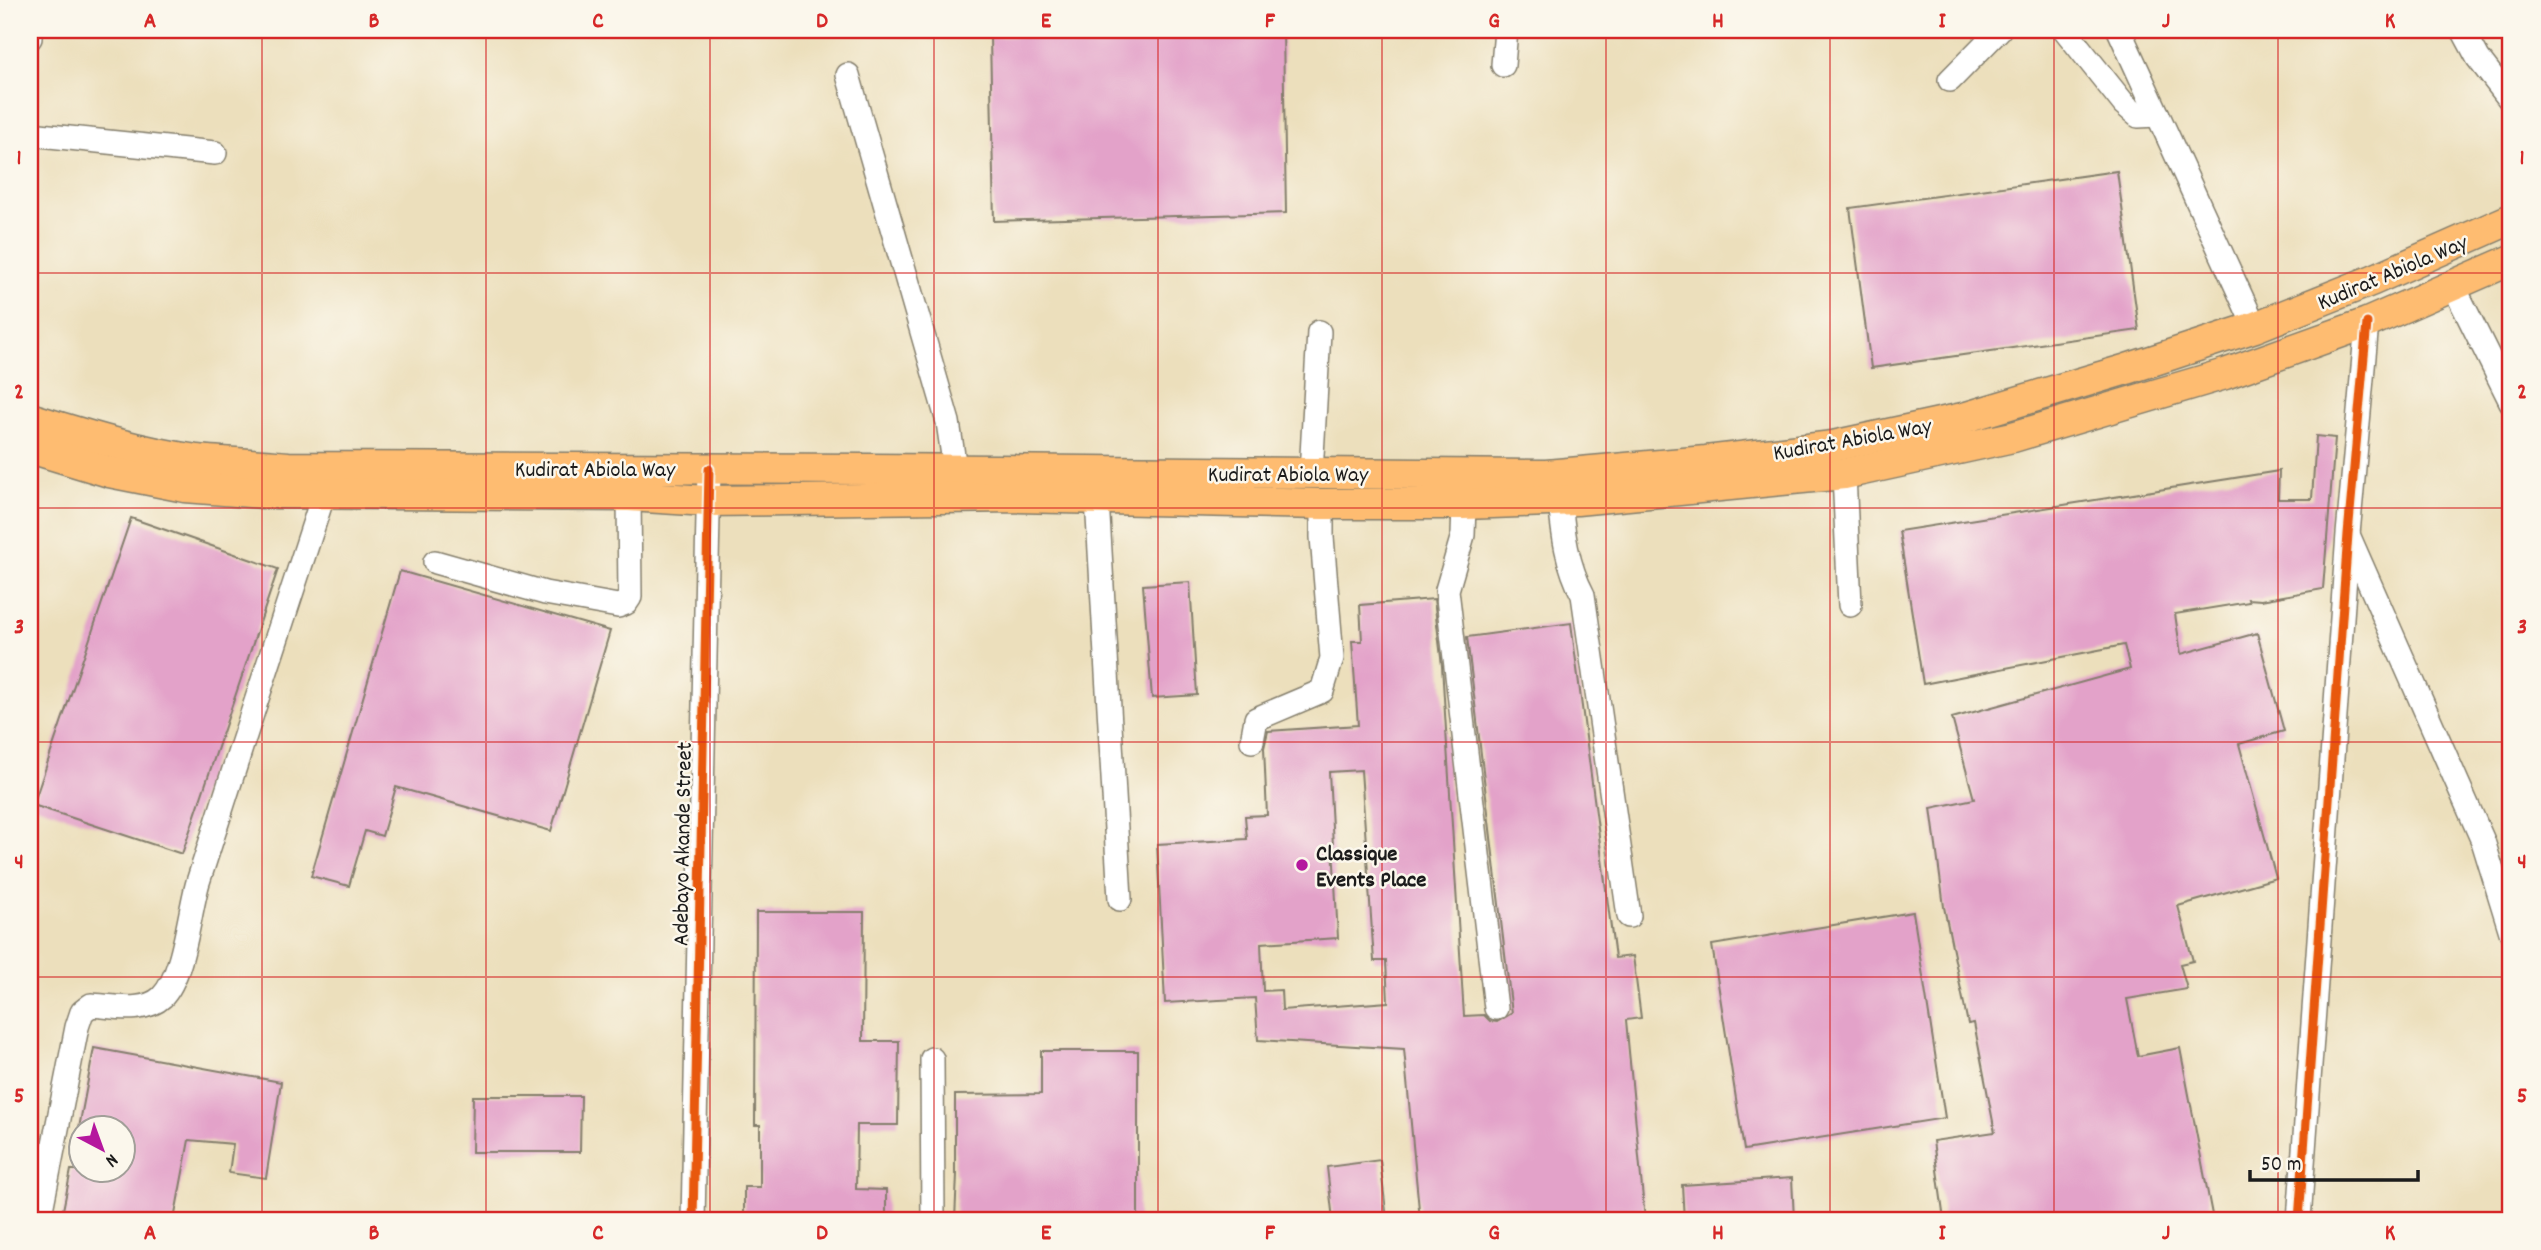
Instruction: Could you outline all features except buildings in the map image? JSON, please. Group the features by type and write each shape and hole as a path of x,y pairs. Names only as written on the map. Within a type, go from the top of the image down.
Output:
{"main road":[{"name":"Kudirat Abiola Way","path":"30,418 96,439 146,451 197,460 275,466 1546,475 1706,461 1833,446 1963,418 2255,327 2372,280 2511,219"},
{"name":"Kudirat Abiola Way","path":"30,448 109,472 185,487 263,493 629,496 707,501 1017,498 1464,504 1708,489 1844,474 2013,437 2225,374 2367,323 2511,260"}],"street":[{"path":"30,30 30,38"},
{"path":"1503,65 1506,30"},
{"path":"1950,80 1999,30"},
{"path":"2065,30 2124,104 2138,117 2158,115"},
{"path":"2119,30 2255,327"},
{"path":"2463,30 2478,58 2511,101"},
{"path":"848,75 948,422 955,469"},
{"path":"30,134 215,153"},
{"path":"2453,285 2511,402"},
{"path":"2299,1220 2348,534 2367,323"},
{"path":"1311,473 1319,332"},
{"name":"Adebayo Akande Street","path":"694,1220 709,468"},
{"path":"1844,474 1850,605"},
{"path":"40,1220 73,1045 82,1012 91,1005 135,1008 153,1004 164,995 176,975 197,885 324,493"},
{"path":"435,562 545,593 618,606 626,603 630,597 629,496"},
{"path":"1097,499 1120,899"},
{"path":"1560,500 1563,536 1572,575 1583,595 1629,916"},
{"path":"1252,741 1256,719 1322,691 1332,658 1322,537 1322,504"},
{"path":"1464,504 1462,535 1447,590 1496,1008"},
{"path":"2348,534 2483,841 2511,932"},
{"path":"932,1059 933,1220"}],"cycle path":[{"path":"2299,1220 2348,534 2367,323"},
{"path":"693,1220 709,469"}],"place":[{"name":"Classique Events Place","path":"1302,865"}]}
